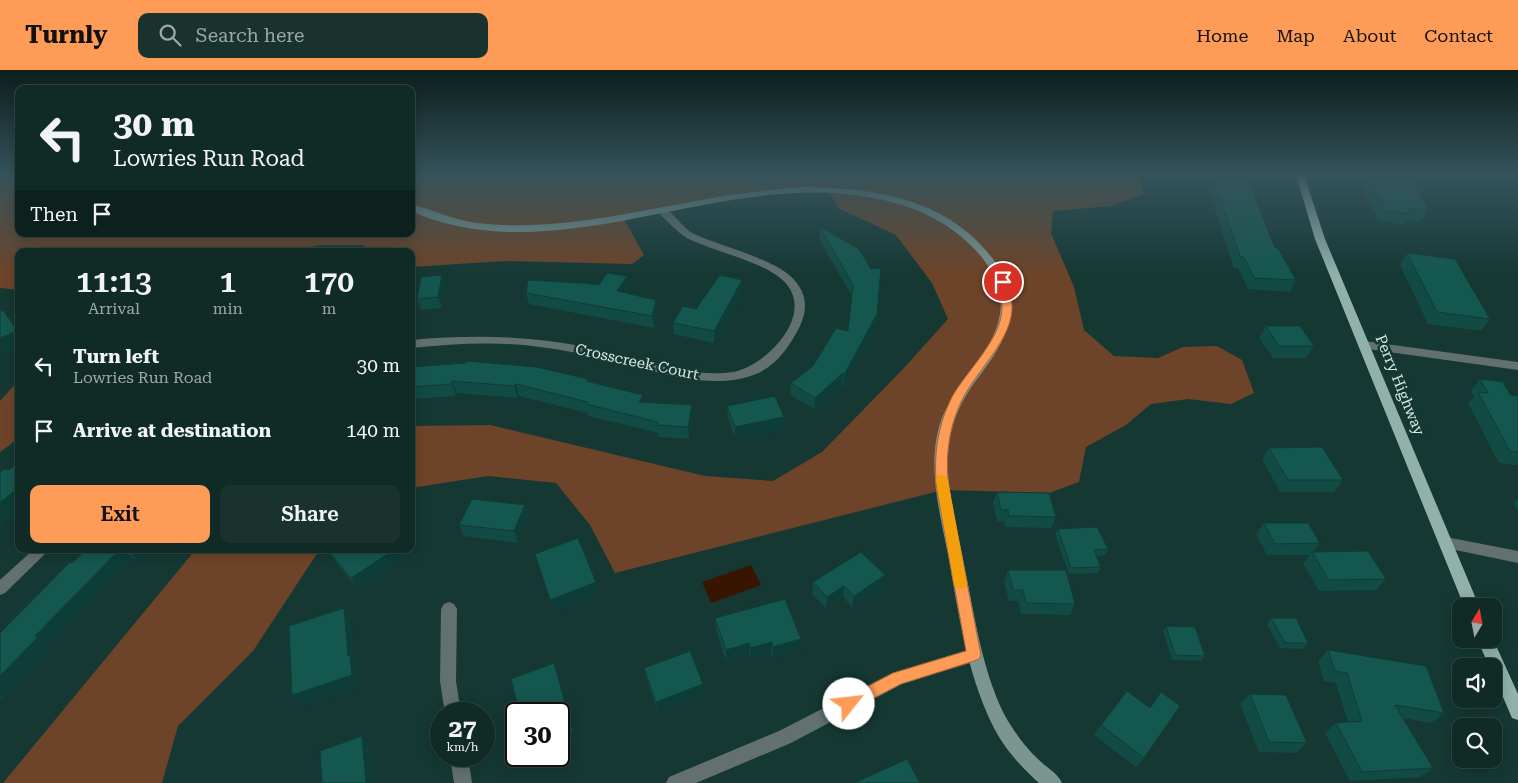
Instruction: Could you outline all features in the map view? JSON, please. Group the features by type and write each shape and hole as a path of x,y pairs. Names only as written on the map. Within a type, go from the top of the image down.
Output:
{"main road":[{"name":"Perry Highway","path":"1310,208 1320,239 1469,598"},
{"path":"1489,648 1518,712"}],"street":[{"path":"415,209 437,218 458,223 503,228 575,225 678,208"},
{"path":"919,208 952,225 975,244 997,271 1006,294 1006,319 994,346 954,406 944,430 940,469 974,655 988,698 1004,730 1022,754 1052,783"},
{"name":"Crosscreek Court","path":"415,344 459,340 533,342 583,350 702,377 734,376 763,364 786,342 799,317 801,304 799,293 792,282 780,272 689,235 662,211"},
{"path":"1364,345 1518,366"},
{"path":"1446,544 1518,557"},
{"path":"0,589 39,553"},
{"path":"449,609 448,681 451,702"},
{"path":"675,783 785,737 898,678 974,655"},
{"path":"461,767 463,783"}],"shaded area":[{"path":"0,208 15,208 15,237 415,237 415,208 683,208 624,219 644,255 632,264 504,261 415,267 415,248 366,248 363,245 321,245 304,248 15,248 15,290 0,288"},
{"path":"839,208 1085,208 1053,211 1051,233 1074,287 1084,330 1114,356 1158,358 1183,347 1217,346 1242,360 1254,393 1231,404 1188,399 1151,404 1126,425 1086,447 1079,482 1049,493 943,490 615,573 590,525 556,483 488,476 415,487 415,426 490,425 705,476 773,481 822,452 904,368 948,319 932,283 896,235"},
{"path":"15,384 15,441 0,452 0,401"},
{"path":"193,553 317,553 253,651 178,726 162,783 3,783"},
{"path":"751,565 761,585 711,603 702,582"}],"building":[{"path":"1224,208 1259,208 1275,248 1278,248 1296,280 1254,278 1244,257 1240,256"},
{"path":"1384,208 1408,208 1411,214 1385,210"},
{"path":"1410,208 1427,208 1428,211"},
{"path":"820,227 859,249 871,269 881,268 877,314 844,375 843,373 815,398 791,383 813,366 836,328 848,331 853,285"},
{"path":"1407,253 1455,259 1490,319 1437,312"},
{"path":"607,273 627,276 617,291 656,300 652,316 526,293 528,280 599,285"},
{"path":"442,275 438,297 417,299 421,277"},
{"path":"720,275 742,280 714,331 673,323 683,306 696,309"},
{"path":"3,310 15,327 15,332 0,338 0,312"},
{"path":"1266,326 1300,326 1314,346 1279,346"},
{"path":"467,361 536,367 588,379 586,381 643,395 639,402 692,405 688,427 657,425 658,422 516,384 514,386 452,381 452,384 415,387 415,367 466,363"},
{"path":"1480,379 1503,382 1510,395 1518,396 1518,452 1510,451 1478,392 1488,393"},
{"path":"775,396 784,417 735,427 727,406"},
{"path":"1322,447 1343,480 1288,480 1269,448"},
{"path":"15,465 15,490 0,503 0,473 4,469 9,470"},
{"path":"997,492 1049,493 1056,517 1009,516 1008,510 1001,510"},
{"path":"472,499 525,505 514,531 459,525"},
{"path":"1264,523 1308,523 1320,543 1275,544"},
{"path":"1097,527 1108,549 1094,550 1101,567 1071,568 1058,529"},
{"path":"578,538 596,582 550,600 535,554"},
{"path":"1368,551 1386,579 1329,580 1312,552"},
{"path":"861,552 885,575 854,596 844,586 827,597 813,582"},
{"path":"83,553 116,553 35,636 38,637 0,676 0,633 70,562 72,563"},
{"path":"330,553 389,553 351,578"},
{"path":"1008,570 1066,570 1075,604 1026,603 1023,590 1013,590"},
{"path":"785,599 801,639 773,647 772,642 750,648 749,643 726,650 715,618"},
{"path":"344,608 348,656 350,655 352,675 292,695 289,626"},
{"path":"1271,618 1296,618 1308,643 1285,643"},
{"path":"1166,626 1195,627 1205,656 1175,655"},
{"path":"1328,650 1426,666 1444,713 1395,705 1433,768 1362,772 1336,723 1362,721 1347,673 1335,671"},
{"path":"690,651 703,684 656,702 644,668"},
{"path":"554,663 565,702 517,702 511,679"},
{"path":"1127,691 1150,708 1161,692 1180,706 1144,758 1101,725"},
{"path":"1250,694 1286,695 1307,743 1269,742"},
{"path":"570,721 573,732 570,733"},
{"path":"362,736 366,783 322,783 320,751"},
{"path":"907,759 920,783 854,783"}],"slow traffic":[{"path":"942,480 947,516 961,584"}],"route":[{"path":"849,704 898,678 974,655 947,516 940,469 944,430 950,413 958,398 994,346 1006,319 1007,306 1003,282"}]}
